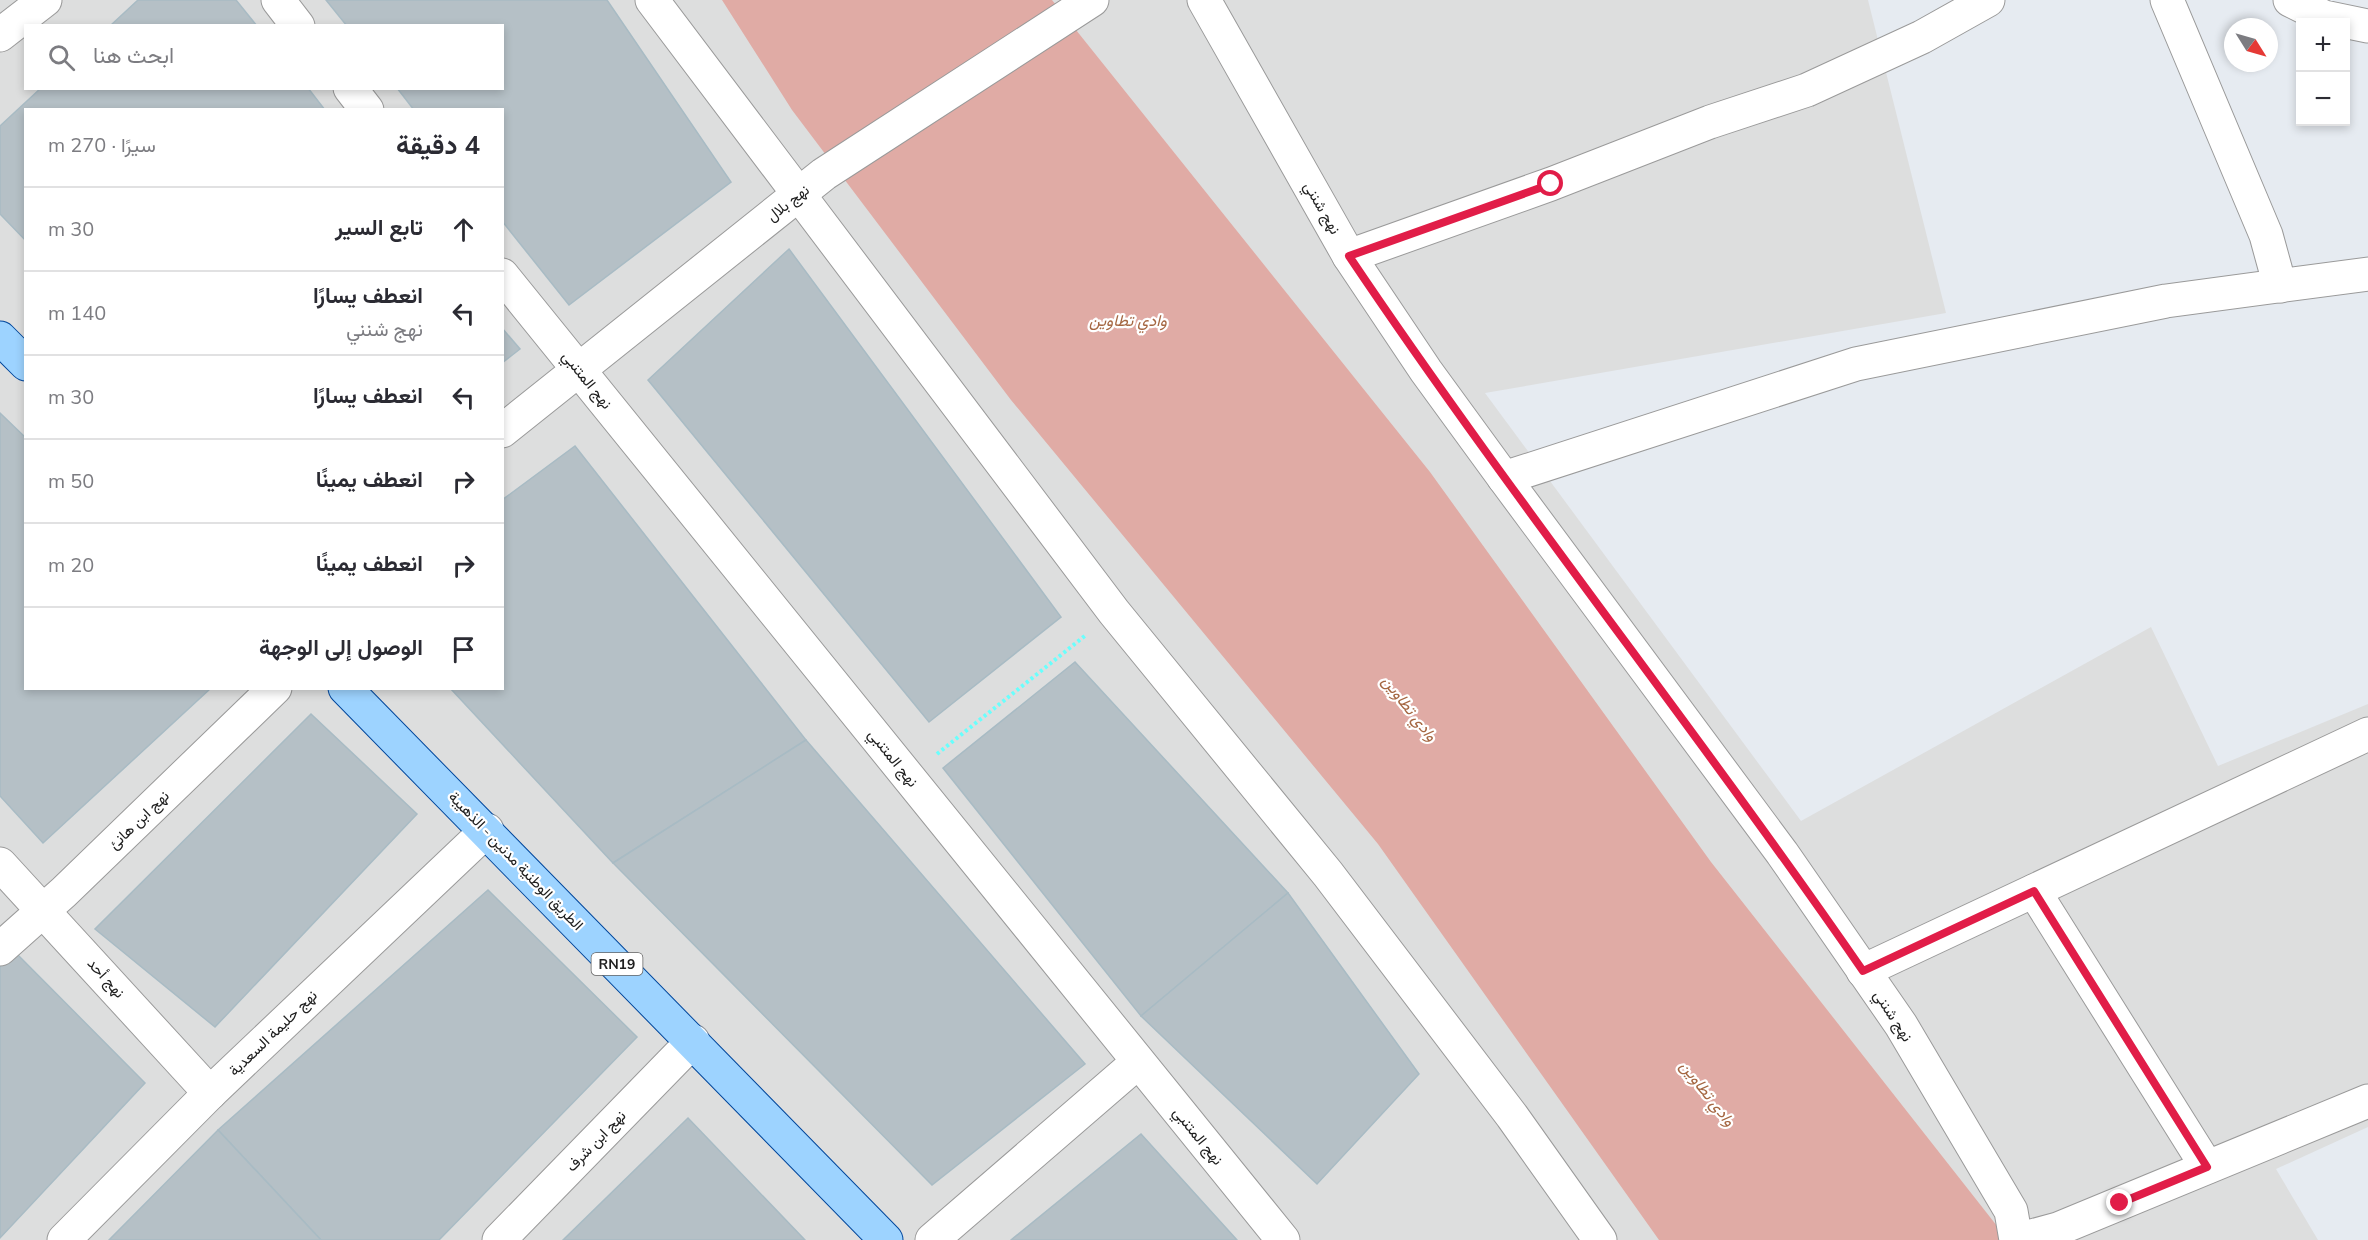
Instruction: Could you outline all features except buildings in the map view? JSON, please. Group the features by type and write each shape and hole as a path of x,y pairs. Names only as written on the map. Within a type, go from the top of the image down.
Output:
{"main road":[{"path":"0,338 24,362"},
{"name":"الطريق الوطنية مدنين - الذهيبة","path":"347,690 487,830 886,1240"}],"street":[{"path":"0,35 45,0"},
{"path":"278,0 296,24"},
{"path":"652,0 1114,612 1335,884 1512,1116 1599,1240"},
{"name":"نهج شنني","path":"1204,0 1349,256 1426,371 1782,853 1901,1025 2011,1210 2017,1240"},
{"path":"1349,256 1551,184 1710,122 1807,90 1922,38 1988,0"},
{"path":"2167,0 2266,235 2280,286"},
{"path":"2290,0 2324,17 2368,26"},
{"name":"نهج بلال","path":"504,429 824,174 1083,6"},
{"path":"352,90 365,108"},
{"path":"1504,478 1856,364 2166,301 2368,274"},
{"name":"نهج المتنبي","path":"504,278 1283,1240"},
{"name":"نهج ابن هانئ","path":"0,949 273,690"},
{"path":"1863,971 2368,734"},
{"name":"نهج حليمة السعدية","path":"64,1240 210,1093 487,830"},
{"name":"نهج أحد","path":"0,864 44,909 210,1093"},
{"path":"2034,891 2207,1167"},
{"name":"نهج ابن شرف","path":"500,1240 693,1041"},
{"path":"932,1240 1138,1062"},
{"path":"2017,1240 2058,1229 2368,1101"}],"path":[{"path":"908,777 1114,612"}],"shaded area":[{"path":"0,0 1868,0 1946,313 1485,393 1801,821 2151,627 2218,766 2368,704 2368,1127 2276,1169 2318,1240 0,1240"}],"water":[{"name":"وادي تطاوين","path":"722,0 1052,0 1430,472 1711,862 2008,1240 1659,1240 1378,844 1011,400 792,110"}],"route":[{"path":"1551,184 1349,256 1426,371 1782,853 1863,971 2034,891 2207,1167 2120,1203"}]}
